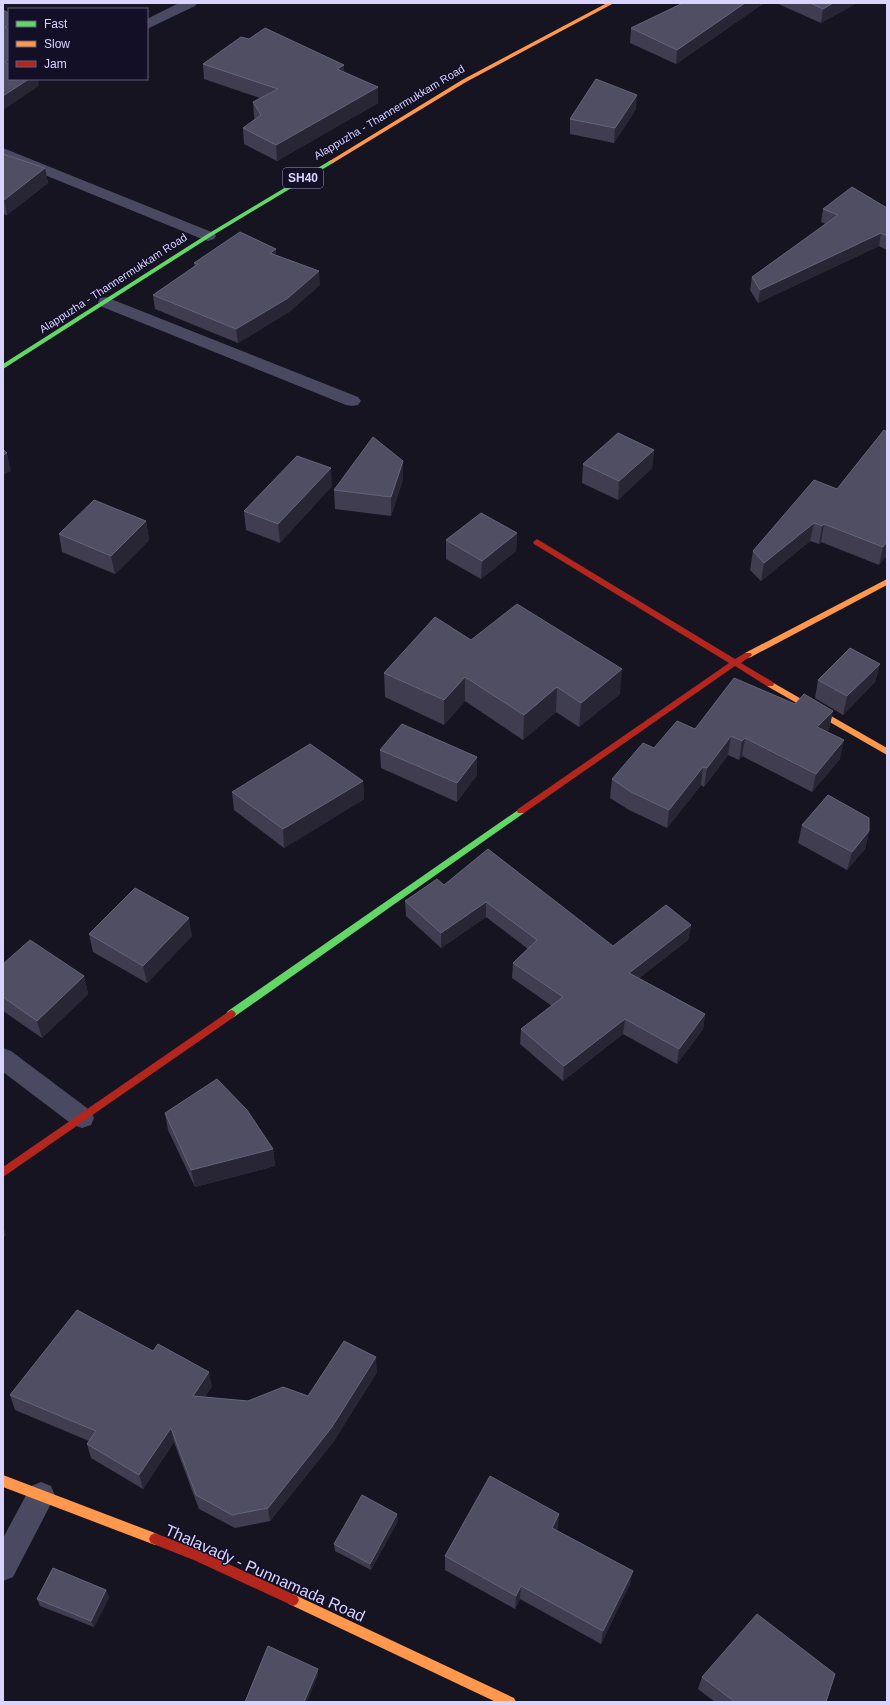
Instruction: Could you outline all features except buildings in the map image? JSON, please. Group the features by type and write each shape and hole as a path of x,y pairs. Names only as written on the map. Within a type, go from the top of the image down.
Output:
{"main road":[{"name":"Alappuzha - Thannermukkam Road","path":"3,368 208,236 464,80 611,3"},
{"path":"537,542 734,663 887,752"},
{"path":"3,1173 734,663 887,582"},
{"name":"Thalavady - Punnamada Road","path":"3,1481 199,1556 510,1702"}],"street":[{"path":"148,24 190,3"},
{"path":"3,153 208,236"},
{"path":"106,302 352,401"},
{"path":"3,1058 82,1118"},
{"path":"3,1567 41,1496"}],"traffic: fast":[{"path":"3,367 208,236 331,162"},
{"path":"231,1014 521,811"}],"traffic: slow":[{"path":"331,162 464,81 611,3"},
{"path":"748,655 887,582"},
{"path":"770,684 887,752"},
{"path":"3,1481 155,1539"},
{"path":"293,1600 510,1702"}],"traffic: jam":[{"path":"537,542 770,684"},
{"path":"521,811 734,663 748,655"},
{"path":"3,1173 231,1014"},
{"path":"155,1539 199,1556 293,1600"}]}
